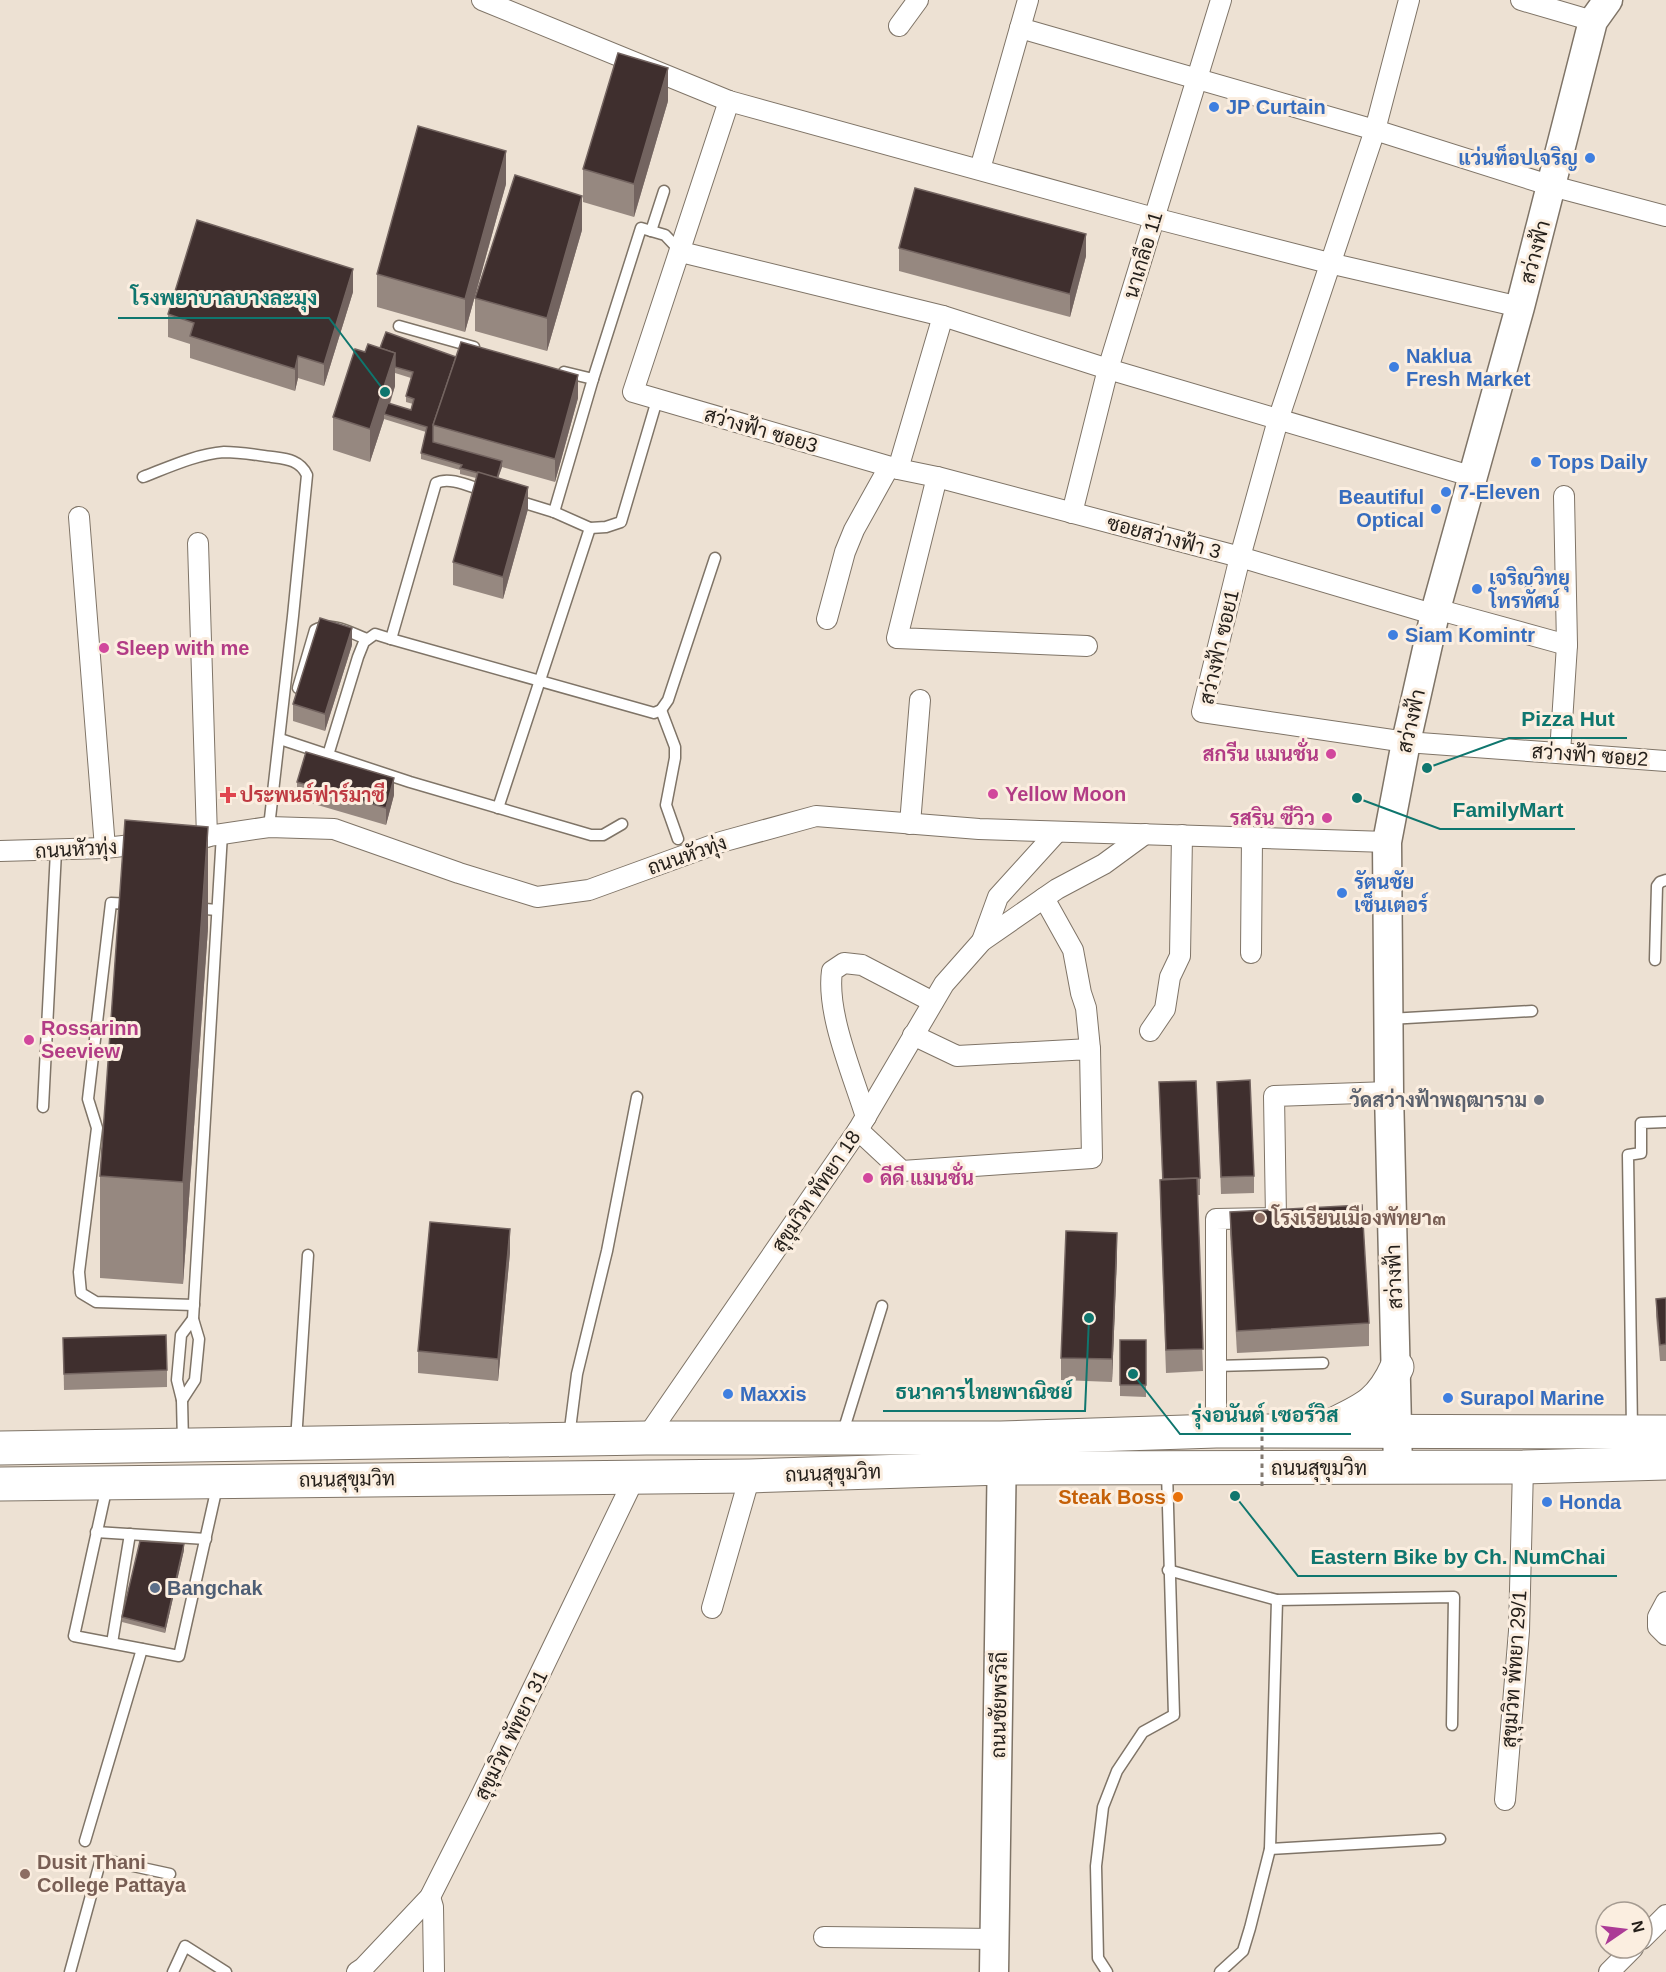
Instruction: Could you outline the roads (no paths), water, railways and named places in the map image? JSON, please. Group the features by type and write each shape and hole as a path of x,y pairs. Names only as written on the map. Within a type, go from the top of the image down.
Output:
{"highway":[{"path":"1321,1430 1376,1402 1389,1385 1397,1367"},
{"name":"ถนนสุขุมวิท","path":"0,1484 750,1476 1216,1431 1666,1432"},
{"name":"ถนนสุขุมวิท","path":"0,1448 646,1438 841,1438 1167,1469 1523,1467 1666,1463"}],"street":[{"path":"482,0 729,101 1154,218 1329,263 1520,307"},
{"path":"900,26 918,0"},
{"path":"980,169 1028,0"},
{"name":"นาเกลือ 11","path":"1072,513 1108,369 1221,0"},
{"path":"1240,557 1278,420 1375,130 1409,0"},
{"path":"1521,0 1600,11"},
{"name":"สว่างฟ้า","path":"1398,1468 1389,1092 1387,842 1406,742 1436,612 1600,11"},
{"path":"1020,28 1375,130 1552,186 1665,212"},
{"path":"729,101 681,252 943,316 1108,369 1474,477"},
{"name":"สว่างฟ้า ซอย3","path":"681,252 633,392 894,468"},
{"path":"828,619 845,552 854,530 894,468 943,316"},
{"name":"ซอยสว่างฟ้า 3","path":"894,468 937,477 1240,557 1436,612 1567,645"},
{"path":"937,477 897,638 1087,646"},
{"path":"1560,753 1567,645 1563,496"},
{"path":"79,517 105,849"},
{"path":"198,543 214,836"},
{"name":"สว่างฟ้า ซอย1","path":"1240,557 1202,712 1406,742"},
{"path":"910,824 920,700"},
{"name":"สว่างฟ้า ซอย2","path":"1406,742 1666,761"},
{"name":"ถนนหัวทุ่ง","path":"0,851 105,849 268,827 334,830 537,897 589,890 722,842 816,816 1056,833 1387,842"},
{"name":"สุขุมวิท พัทยา 18","path":"982,940 998,897 1056,833"},
{"name":"สุขุมวิท พัทยา 18","path":"646,1438 862,1124 944,984 982,940 1044,898 1104,864 1145,834"},
{"path":"1150,1031 1165,1009 1170,977 1180,956 1182,835"},
{"path":"1251,952 1252,837"},
{"path":"933,1002 862,965 844,963 832,971 830,987 833,1012 862,1124 902,1171 1092,1158 1090,1049 1086,1008 1073,950 1044,898"},
{"path":"913,1035 957,1056 1090,1049"},
{"path":"1216,1431 1216,1220 1276,1218 1274,1096 1389,1092"},
{"name":"ถนนชัยพรวิถี","path":"994,1972 1002,1453"},
{"name":"สุขุมวิท พัทยา 29/1","path":"1505,1800 1519,1632 1523,1467"},
{"path":"712,1608 750,1476"},
{"name":"สุขุมวิท พัทยา 31","path":"357,1972 430,1897 635,1477"},
{"path":"1666,1602 1658,1617 1658,1627 1666,1635"},
{"path":"430,1897 433,1907 434,1972"},
{"path":"1654,1927 1666,1915"},
{"path":"824,1936 995,1939"},
{"path":"1610,1972 1622,1960"}],"lane":[{"path":"554,512 592,380 646,229 664,191"},
{"path":"646,229 665,235 681,252"},
{"path":"399,327 490,351"},
{"path":"558,370 592,380"},
{"path":"392,639 436,483 441,480 450,481 554,512 590,528 621,522 657,400"},
{"path":"143,477 191,459 226,452 288,459 304,468 307,475 280,739 268,827"},
{"path":"498,808 590,528"},
{"path":"328,755 358,657 367,639 375,634 645,712 654,713 661,710 673,687 715,558"},
{"path":"298,688 315,630 325,626 367,639"},
{"path":"661,710 675,747 666,805 678,839"},
{"path":"280,739 498,808 598,836 622,824"},
{"path":"182,1400 195,1380 199,1339 193,1319 217,910 214,836"},
{"path":"43,1107 56,851"},
{"path":"1655,960 1657,886 1666,880"},
{"path":"146,905 111,903 88,1099 97,1128 79,1272 81,1293 96,1302 194,1305"},
{"path":"182,908 217,910"},
{"path":"1388,1019 1532,1011"},
{"path":"568,1440 577,1374 607,1251 637,1097"},
{"path":"1632,1431 1628,1155 1641,1153 1641,1124 1666,1122"},
{"path":"296,1444 308,1255"},
{"path":"841,1438 882,1306"},
{"path":"183,1445 182,1400 177,1380 182,1335 193,1319"},
{"path":"1215,1366 1323,1362"},
{"path":"1107,1972 1098,1958 1096,1866 1103,1807 1117,1771 1143,1732 1174,1715 1168,1570 1167,1469"},
{"path":"107,1483 74,1636 179,1656 219,1481"},
{"path":"96,1532 206,1539"},
{"path":"111,1643 130,1534"},
{"path":"1168,1570 1277,1600 1454,1597 1452,1725"},
{"path":"1220,1972 1243,1951 1270,1849 1277,1600"},
{"path":"85,1841 142,1649"},
{"path":"1270,1849 1440,1839"},
{"path":"70,1972 101,1859 170,1874"},
{"path":"173,1972 184,1946 226,1972"}],"place":[{"name":"JP Curtain","path":"1214,107"},
{"name":"แว่นท็อปเจริญ","path":"1590,158"},
{"name":"Naklua Fresh Market","path":"1394,367"},
{"name":"โรงพยาบาลบางละมุง","path":"385,392"},
{"name":"Tops Daily","path":"1536,462"},
{"name":"7-Eleven","path":"1446,492"},
{"name":"Beautiful Optical","path":"1436,509"},
{"name":"เจริญวิทยุ โทรทัศน์","path":"1477,589"},
{"name":"Siam Komintr","path":"1393,635"},
{"name":"Sleep with me","path":"104,648"},
{"name":"สกรีน แมนชั่น","path":"1331,754"},
{"name":"Pizza Hut","path":"1427,768"},
{"name":"Yellow Moon","path":"993,794"},
{"name":"ประพนธ์ฟาร์มาซี","path":"228,795"},
{"name":"FamilyMart","path":"1357,798"},
{"name":"รสริน ซีวิว","path":"1327,818"},
{"name":"รัตนชัย เซ็นเตอร์","path":"1342,893"},
{"name":"Rossarinn Seeview","path":"29,1040"},
{"name":"วัดสว่างฟ้าพฤฒาราม","path":"1539,1100"},
{"name":"ดีดี แมนชั่น","path":"868,1178"},
{"name":"โรงเรียนเมืองพัทยา๓","path":"1260,1218"},
{"name":"ธนาคารไทยพาณิชย์","path":"1089,1318"},
{"name":"รุ่งอนันต์ เซอร์วิส","path":"1133,1374"},
{"name":"Maxxis","path":"728,1394"},
{"name":"Surapol Marine","path":"1448,1398"},
{"name":"Eastern Bike by Ch. NumChai","path":"1235,1496"},
{"name":"Steak Boss","path":"1178,1497"},
{"name":"Honda","path":"1547,1502"},
{"name":"Bangchak","path":"155,1588"},
{"name":"Dusit Thani College Pattaya","path":"25,1874"}]}
